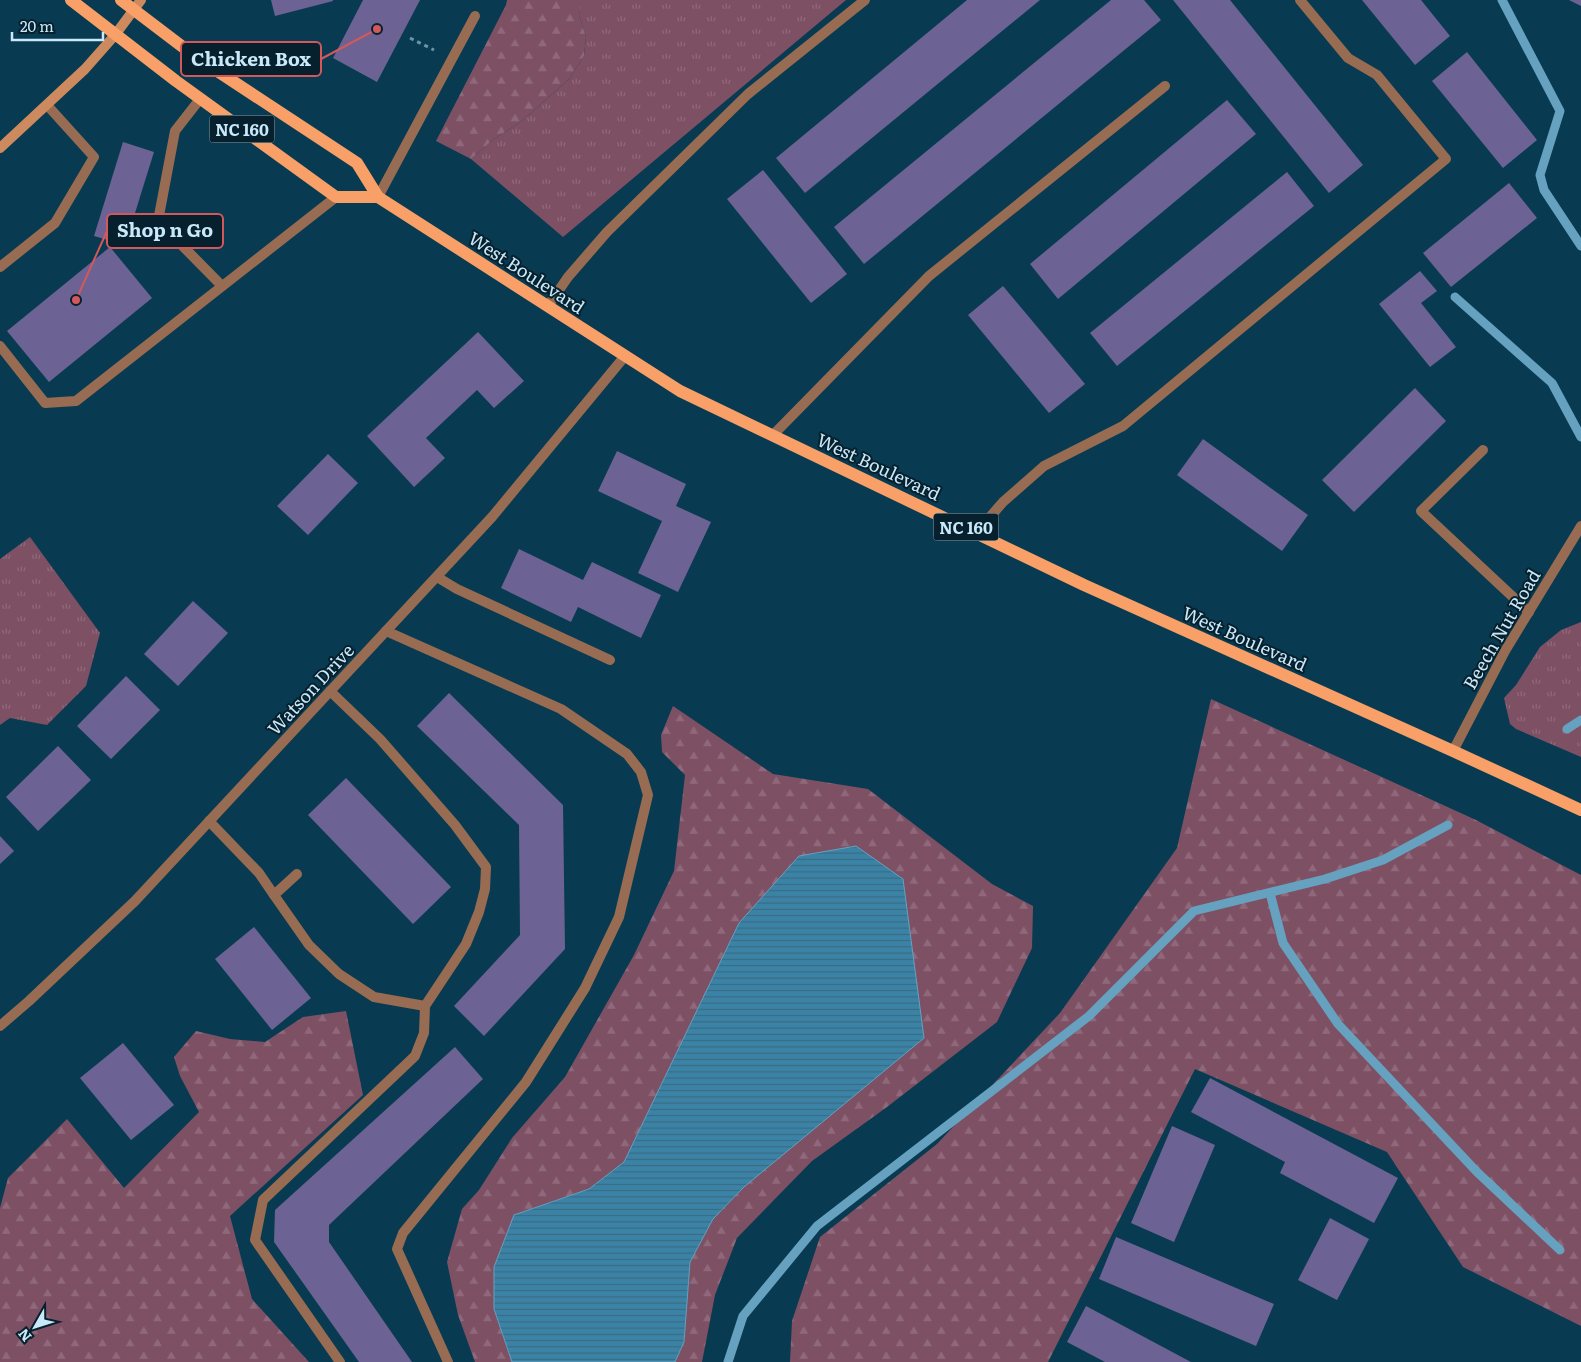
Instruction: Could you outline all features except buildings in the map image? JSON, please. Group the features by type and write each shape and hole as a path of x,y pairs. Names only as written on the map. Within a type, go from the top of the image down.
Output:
{"main road":[{"name":"NC 160","path":"71,0 200,99 336,197"},
{"name":"West Boulevard","path":"121,0 138,5 196,57 356,163 378,197 680,391 1084,585 1581,810"},
{"path":"0,148 85,70 138,5"},
{"path":"336,197 378,197"}],"street":[{"path":"548,306 568,278 607,232 748,94 865,0"},
{"path":"977,532 1003,502 1044,466 1122,426 1446,159 1377,75 1348,58 1300,0"},
{"path":"378,197 475,16"},
{"path":"773,435 929,276 1165,86"},
{"path":"200,99 175,131 158,221 222,286"},
{"path":"0,267 55,223 94,157 47,105"},
{"path":"0,346 45,403 76,401 336,197"},
{"name":"Watson Drive","path":"0,1026 29,1002 135,901 492,518 625,356"},
{"path":"1483,450 1421,511 1529,612"},
{"name":"Beech Nut Road","path":"1453,751 1505,651 1581,526"},
{"path":"436,577 457,590 610,660"},
{"path":"386,631 561,709 627,754 641,772 648,795 619,917 586,988 526,1082 403,1232 397,1248 448,1362"},
{"path":"330,691 380,739 455,825 486,867 485,889 479,912 466,944 425,1006 424,1033 415,1056 263,1200 255,1240 340,1362"},
{"path":"209,821 259,873 310,944 339,974 374,997 425,1006"},
{"path":"274,894 297,874"}],"path":[{"path":"410,38 452,59"}],"green space":[{"path":"507,0 582,0 579,15 586,37 584,56 569,79 522,121 494,139 471,159 436,141"},
{"path":"581,0 846,0 563,237 471,159 494,139 522,121 569,79 584,56 586,37 579,15"},
{"path":"30,537 100,633 86,686 47,725 10,718 0,725 0,559"},
{"path":"1581,622 1581,757 1516,729 1510,724 1504,698 1516,685 1540,647 1561,630"},
{"path":"1211,699 1476,820 1581,875 1581,1326 1463,1267 1387,1152 1195,1069 1048,1362 790,1362 792,1321 820,1237 937,1144 1060,1013 1177,848"},
{"path":"673,706 773,774 868,789 992,884 1033,906 1032,948 997,1022 887,1107 812,1161 737,1238 715,1295 702,1362 675,1362 684,1342 690,1262 713,1219 744,1187 739,923 624,1162 589,1189 514,1215 494,1268 494,1309 512,1362 475,1362 458,1315 447,1262 462,1209 479,1190 512,1138 565,1077 634,955 674,871 685,775 662,752 661,735"},
{"path":"346,1011 363,1095 230,1216 252,1299 309,1362 0,1362 0,1208 8,1178 67,1119 124,1188 199,1112 180,1076 174,1057 196,1031 230,1039 265,1042 303,1017"}],"water":[{"path":"856,846 903,879 924,1038 744,1187 713,1219 690,1262 684,1342 675,1362 512,1362 494,1309 494,1267 514,1215 589,1189 624,1162 739,923 799,856"}],"waterway":[{"path":"1502,0 1560,111 1540,175 1544,190 1581,246"},
{"path":"1455,297 1552,383 1581,437"},
{"path":"1567,729 1581,720"},
{"path":"728,1362 743,1316 817,1226 1089,1016 1194,911 1325,879 1383,860 1448,825"},
{"path":"1270,893 1283,943 1338,1024 1477,1172 1560,1250"}],"place":[{"name":"Chicken Box","path":"377,29"},
{"name":"Shop n Go","path":"76,300"}]}
